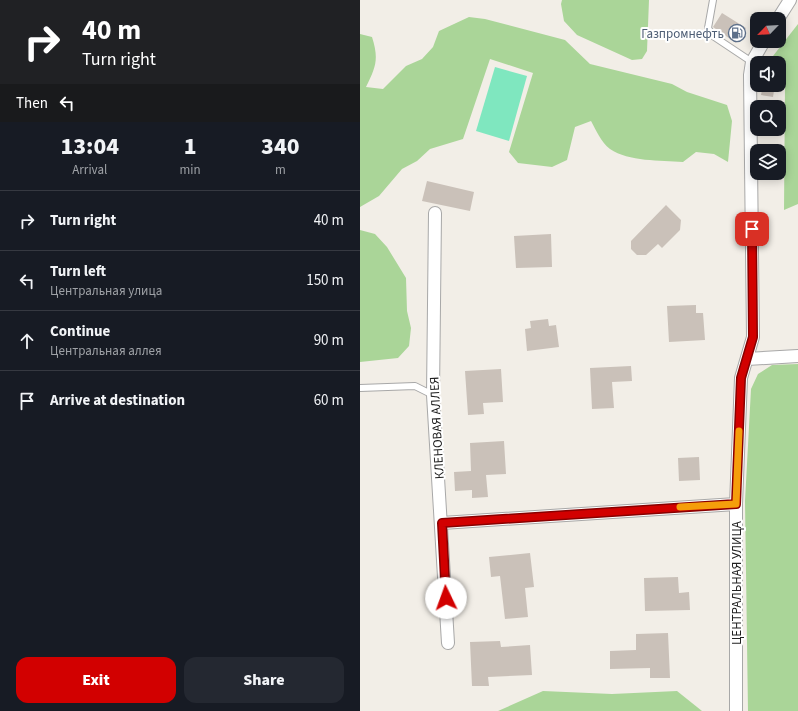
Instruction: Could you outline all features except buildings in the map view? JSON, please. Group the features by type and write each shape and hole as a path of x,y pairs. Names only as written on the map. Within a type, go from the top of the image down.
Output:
{"street":[{"path":"782,12 787,1"},
{"name":"ЦЕНТРАЛЬНАЯ УЛИЦА","path":"736,711 736,504 741,378 753,337 750,92"},
{"name":"КЛЕНОВАЯ АЛЛЕЯ","path":"435,213 433,395 442,523 448,643"},
{"path":"747,359 798,356"},
{"path":"442,523 736,504"}],"lane":[{"path":"713,0 708,28 713,36 750,61"},
{"path":"360,388 415,386 433,395"}],"green space":[{"path":"562,0 649,0 647,51 642,59 632,60 577,35 564,21 561,4"},
{"path":"469,17 485,19 565,40 590,64 672,84 687,92 727,105 732,121 728,162 714,154 696,152 683,162 645,160 626,156 610,149 604,143 591,121 575,127 567,160 552,167 518,163 509,152 533,73 490,59 463,139 430,149 417,161 402,169 379,196 360,207 360,34 372,37 376,57 372,74 366,87 383,89 406,66 422,59 433,47 439,31"},
{"path":"798,24 798,204 784,210 784,180 786,180 786,144 785,144 785,136 786,136 786,56 773,56 779,48 786,48 786,39"},
{"path":"495,67 527,76 509,141 476,131"},
{"path":"360,230 375,234 387,247 406,278 407,311 411,328 409,346 398,358 360,362"},
{"path":"798,364 798,711 748,711 745,501 751,389 758,374 772,365"},
{"path":"543,691 612,694 677,691 702,711 498,711"}],"slow traffic":[{"path":"680,507 736,504 739,431"}],"place":[{"name":"Газпромнефть","path":"737,33"}],"route":[{"path":"446,598 442,523 736,504 741,378 753,337 752,229"}]}
